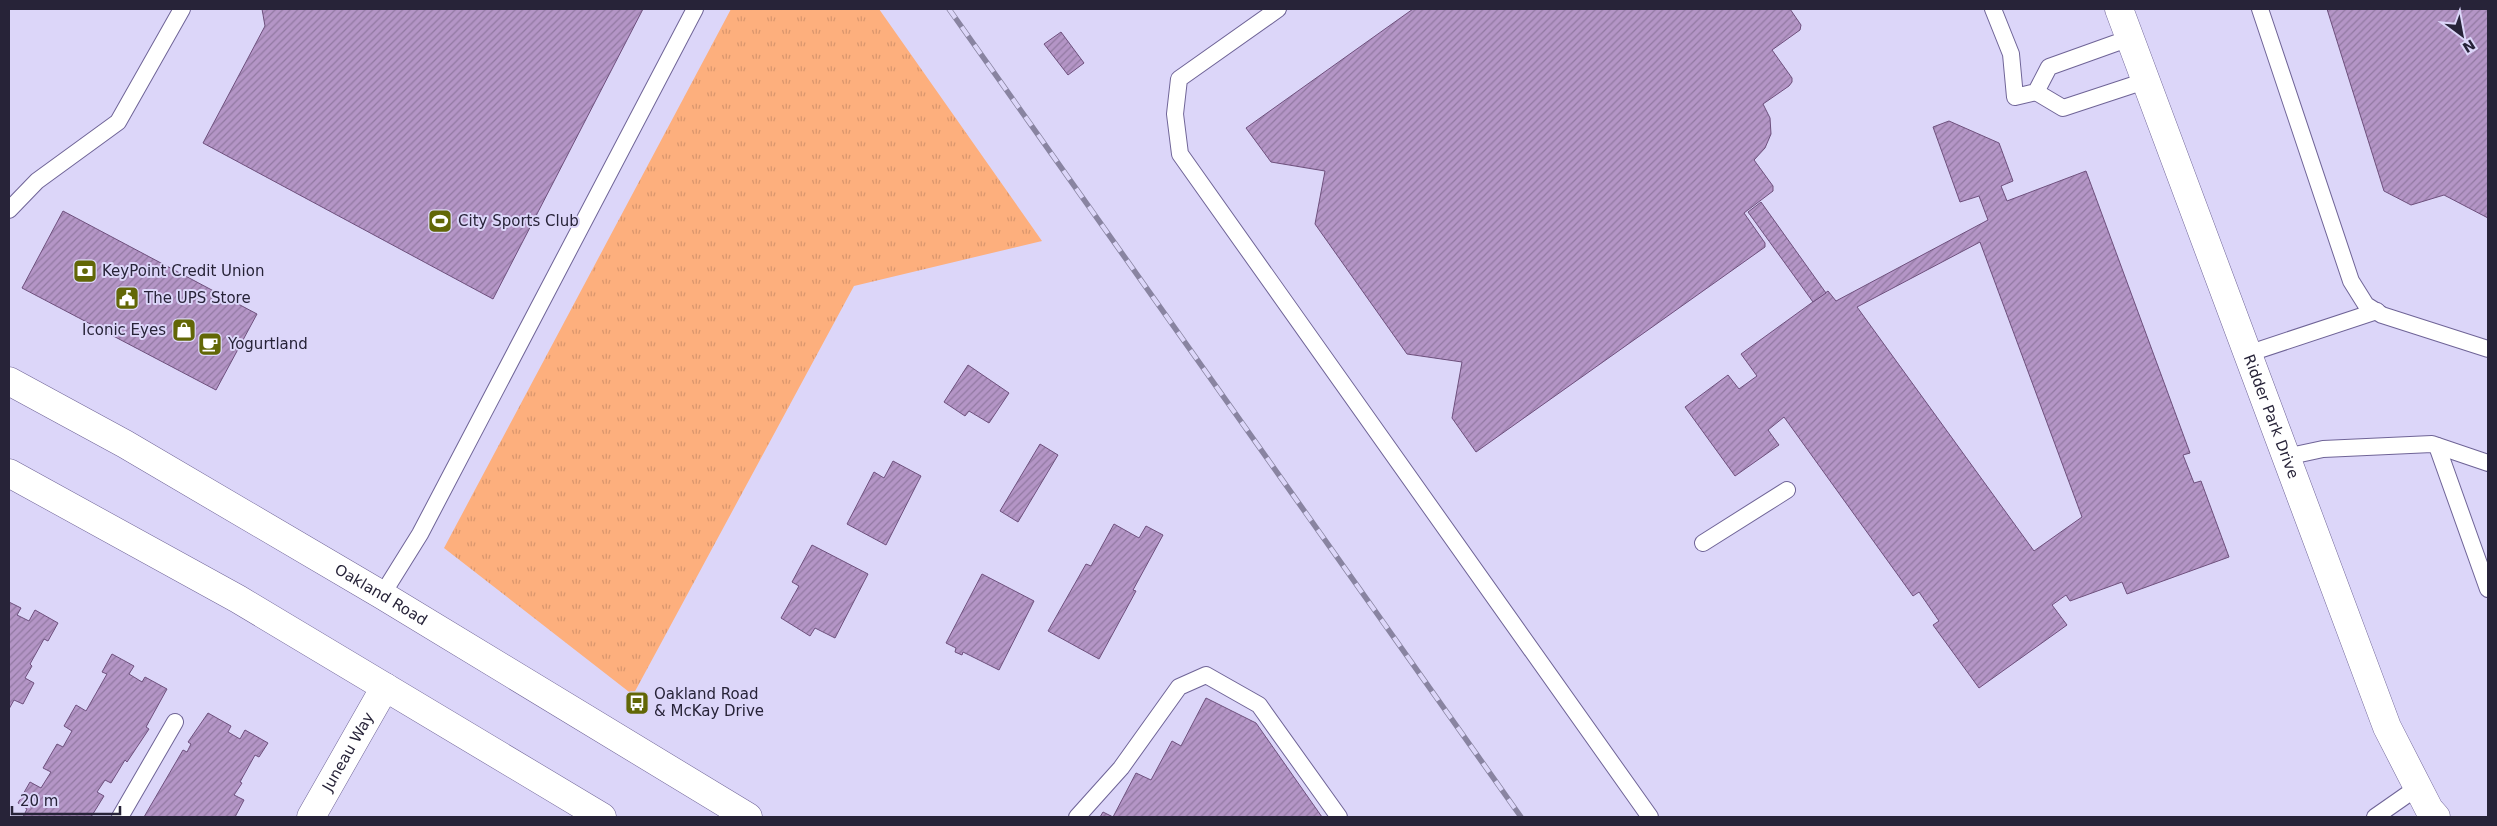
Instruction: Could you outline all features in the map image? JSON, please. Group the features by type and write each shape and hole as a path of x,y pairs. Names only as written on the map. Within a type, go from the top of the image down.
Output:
{"main road":[{"name":"Ridder Park Drive","path":"2119,9 2386,726 2429,809 2436,817"},
{"name":"Oakland Road","path":"13,388 124,444 382,594 748,817"},
{"path":"9,473 238,599 602,817"},
{"name":"Juneau Way","path":"311,817 385,687"}],"lane":[{"path":"9,210 37,181 118,122 182,9"},
{"path":"382,594 420,534 695,9"},
{"path":"1278,9 1179,79 1175,114 1180,154 1650,817"},
{"path":"1993,9 2010,54 2015,97 2036,92 2063,108 2145,81"},
{"path":"2260,9 2351,281 2366,305 2376,311 2488,349"},
{"path":"2036,92 2049,67 2130,38"},
{"path":"2247,354 2376,311"},
{"path":"2286,457 2323,449 2432,444 2488,463"},
{"path":"2436,446 2488,589"},
{"path":"1703,543 1787,490"},
{"path":"1077,817 1121,768 1179,687 1206,675 1259,705 1339,817"},
{"path":"120,817 175,722"},
{"path":"2375,817 2418,787"}],"green space":[{"path":"731,9 879,9 1042,241 854,286 633,695 444,548"}],"building":[{"name":"City Sports Club","path":"262,9 643,9 493,299 203,143 265,26"},
{"path":"1413,9 1790,9 1801,25 1800,30 1772,50 1792,78 1789,86 1763,104 1770,118 1771,134 1765,148 1754,160 1773,186 1773,191 1744,213 1765,243 1765,247 1476,452 1452,418 1462,362 1407,354 1315,224 1325,171 1271,162 1246,128"},
{"path":"2327,9 2488,9 2488,218 2444,195 2411,205 2384,191"},
{"path":"1061,32 1084,63 1068,75 1044,44"},
{"path":"1949,121 1999,143 2013,181 2001,186 2007,201 2086,171 2190,453 2183,455 2194,483 2201,481 2229,557 2127,594 2122,582 2070,601 2066,595 2052,605 2067,625 1979,688 1933,625 1939,621 1919,592 1913,596 1784,417 1768,430 1779,445 1735,476 1685,407 1728,375 1739,389 1757,376 1741,354 1828,291 1836,301 1988,220 1979,196 1960,202 1933,127","holes":["1980,242 2082,517 2034,551 1857,307"]},
{"path":"1761,202 1826,293 1813,302 1748,212"},
{"path":"63,211 257,314 216,390 22,288"},
{"path":"968,365 1009,393 989,423 969,411 965,416 944,402"},
{"path":"1040,444 1058,455 1018,522 1000,511"},
{"path":"893,461 921,476 886,545 847,524 874,472 884,478"},
{"path":"1114,524 1139,538 1146,526 1163,535 1133,590 1136,591 1099,659 1048,631 1086,564 1091,566"},
{"path":"812,545 868,574 835,638 815,628 810,636 781,618 799,586 792,582"},
{"path":"982,574 1034,601 999,670 963,652 962,655 955,652 956,648 946,643"},
{"path":"9,602 21,608 17,615 29,621 35,610 58,623 48,641 44,639 30,664 32,666 25,678 34,683 23,704 14,700 9,709"},
{"path":"112,654 134,666 129,674 142,682 145,677 167,689 146,727 149,729 127,762 125,760 111,783 105,780 97,792 104,796 91,817 23,817 27,809 18,803 30,782 41,788 51,772 43,768 57,744 63,747 72,731 64,726 76,705 86,711 107,674 102,672"},
{"path":"1206,698 1256,723 1322,817 1113,817 1136,773 1151,780 1172,741 1181,746"},
{"path":"208,713 231,726 228,732 240,739 245,730 268,743 259,757 255,755 240,782 242,783 234,795 244,800 235,817 144,817 183,750 187,752 191,744 188,742"},
{"path":"1103,812 1113,817 1100,817"}],"railway":[{"path":"949,9 1521,817"}],"place":[{"name":"City Sports Club","path":"440,221"},
{"name":"KeyPoint Credit Union","path":"85,271"},
{"name":"The UPS Store","path":"127,298"},
{"name":"Iconic Eyes","path":"184,330"},
{"name":"Yogurtland","path":"210,344"},
{"name":"Oakland Road & McKay Drive","path":"637,703"}]}
